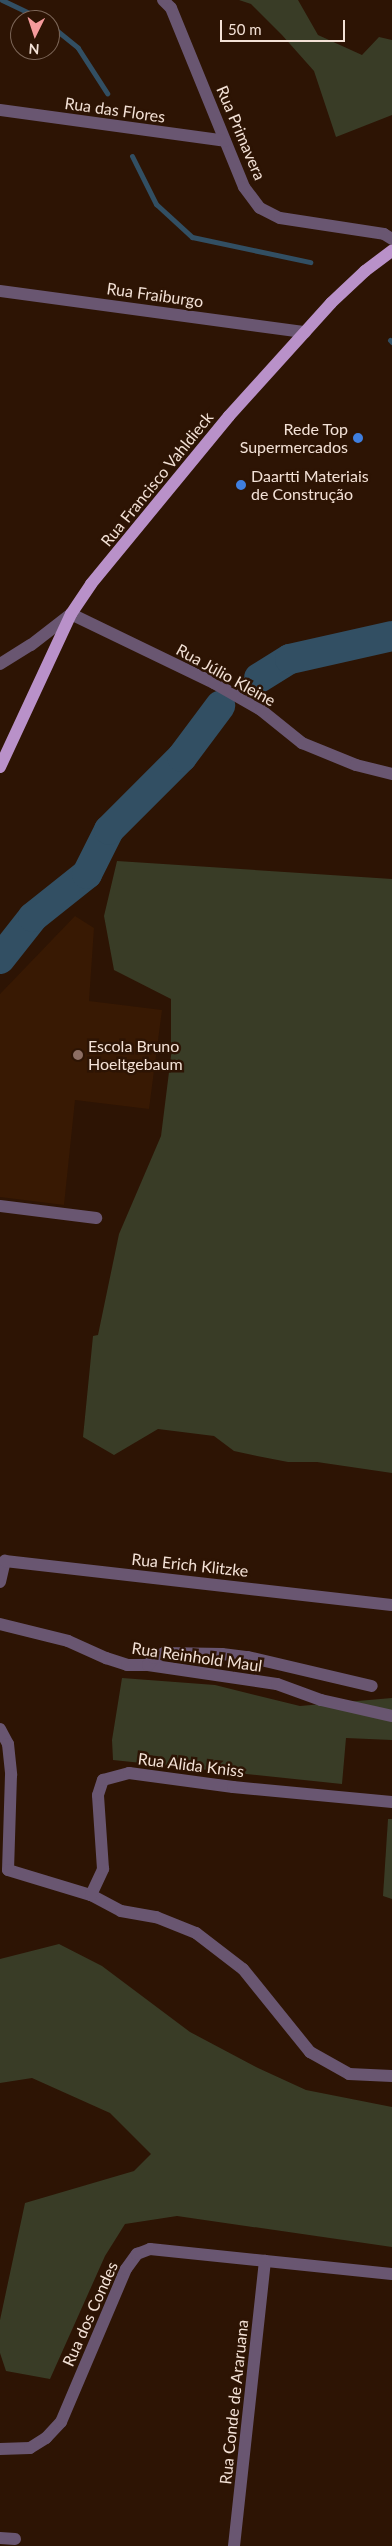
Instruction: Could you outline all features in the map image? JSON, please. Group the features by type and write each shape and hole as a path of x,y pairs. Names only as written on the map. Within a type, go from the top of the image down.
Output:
{"main road":[{"name":"Rua Francisco Vahldieck","path":"0,767 71,614 91,584 229,416 337,296 392,251"}],"street":[{"name":"Rua Primavera","path":"163,0 171,8 244,187 260,208 280,218 384,234 392,239"},
{"name":"Rua das Flores","path":"0,110 226,141"},
{"name":"Rua Fraiburgo","path":"0,291 305,332"},
{"path":"0,664 31,645 71,614"},
{"name":"Rua Júlio Kleine","path":"71,614 214,684 261,710 302,743 356,766 392,774"},
{"path":"0,1206 96,1218"},
{"name":"Rua Erich Klitzke","path":"0,1582 5,1561 392,1605"},
{"name":"Rua Reinhold Maul","path":"0,1624 68,1641 127,1665 148,1665 276,1684 329,1702 392,1716"},
{"path":"148,1665 154,1658 164,1653 222,1654 248,1657 372,1686"},
{"path":"0,1729 8,1744 11,1775 8,1870 91,1895 121,1911 156,1917 196,1933 222,1951 243,1969 310,2052 349,2074 392,2076"},
{"name":"Rua Alida Kniss","path":"91,1895 103,1870 98,1795 104,1780 129,1773 232,1787 392,1802"},
{"name":"Rua dos Condes","path":"0,2449 30,2448 46,2438 60,2422 126,2268 137,2254 150,2249 392,2274"},
{"name":"Rua Conde de Araruana","path":"234,2546 265,2261"},
{"path":"0,2538 15,2539"}],"shaded area":[{"name":"Escola Bruno Hoeltgebaum","path":"75,916 94,928 89,1001 162,1010 149,1109 75,1100 64,1205 0,1197 0,994"}],"green space":[{"path":"239,0 298,0 318,35 362,55 379,37 392,40 392,115 336,137 314,71 251,4"},
{"path":"117,861 392,879 392,1473 317,1462 288,1462 234,1451 214,1436 158,1429 114,1455 83,1437 93,1336 98,1335 119,1234 161,1136 171,1056 171,999 114,970 104,916"},
{"path":"122,1678 215,1685 300,1706 392,1698 392,1740 346,1738 342,1784 113,1760 112,1740"},
{"path":"388,1819 392,1819 392,1899 383,1896"},
{"path":"59,1944 102,1966 190,2032 258,2068 306,2090 392,2107 392,2247 177,2216 125,2224 105,2256 50,2379 6,2371 0,2353 0,2320 25,2203 134,2171 151,2154 110,2113 32,2078 0,2083 0,1959"}],"waterway":[{"path":"2,0 23,10"},
{"path":"60,33 78,48 107,93"},
{"path":"132,156 156,204 192,237 310,262"},
{"path":"259,678 290,659 392,636"},
{"path":"0,959 33,917 87,874 109,830 182,757 220,706"}],"place":[{"name":"Rede Top Supermercados","path":"358,438"},
{"name":"Daartti Materiais de Construção","path":"241,485"},
{"name":"Escola Bruno Hoeltgebaum","path":"78,1055"}]}
